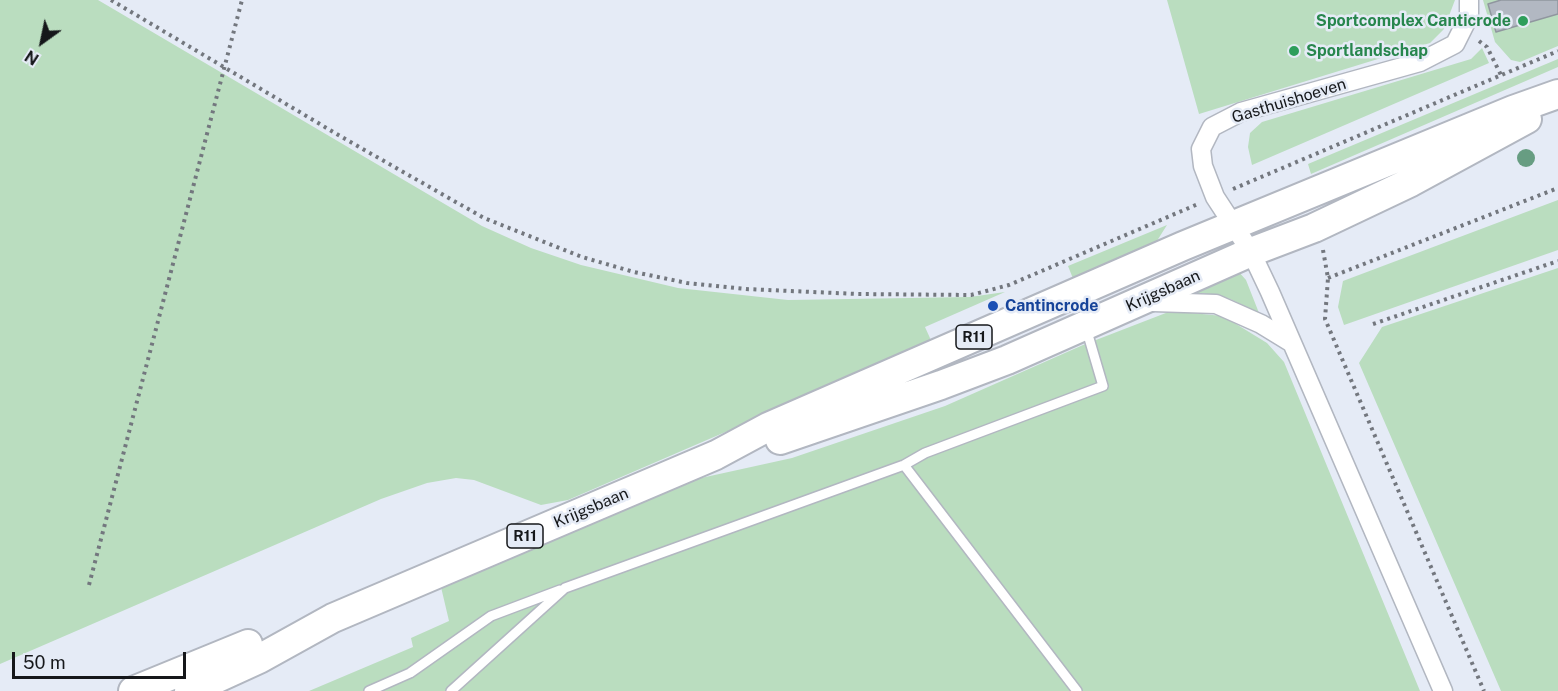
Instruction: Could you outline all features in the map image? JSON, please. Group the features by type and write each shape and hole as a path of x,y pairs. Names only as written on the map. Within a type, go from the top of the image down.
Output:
{"main road":[{"name":"Krijgsbaan","path":"189,691 259,659 333,618 716,455 768,427 1233,226 1513,110 1558,94"},
{"name":"Krijgsbaan","path":"716,455 767,444 931,389 1085,326 1251,252 1314,228 1411,182 1510,131 1558,99"},
{"name":"Krijgsbaan","path":"133,691 251,643 333,618"}],"street":[{"path":"1464,30 1469,16 1469,0"},
{"name":"Gasthuishoeven","path":"1443,691 1251,252 1215,197 1203,166 1201,149 1212,127 1241,112 1420,62 1455,44 1464,30"},
{"path":"1137,303 1177,301 1216,304 1261,324 1292,343"}],"lane":[{"path":"369,691 410,673 491,616 904,465 925,453 1103,386 1085,326"},
{"path":"904,465 1077,691"},
{"path":"451,691 565,588"}],"path":[{"path":"111,0 484,218 582,257 634,273 687,283 746,289 971,295 1009,285 1558,51"},
{"path":"89,585 242,0"},
{"path":"1464,30 1487,47 1500,75"},
{"path":"1286,167 1300,200"},
{"path":"1328,278 1558,188"},
{"path":"1314,228 1323,247 1328,278 1325,319 1484,691"},
{"path":"1373,324 1558,261"}],"green space":[{"path":"0,0 98,0 482,226 531,248 581,265 678,288 788,300 970,297 1005,292 925,327 934,347 781,408 568,500 541,505 474,480 456,478 427,483 381,499 0,664"},
{"name":"Sportlandschap","path":"1167,0 1455,0 1444,29 1430,43 1199,114"},
{"name":"Sportcomplex Canticrode","path":"1483,0 1558,0 1558,46 1520,62 1511,60 1495,42"},
{"path":"1482,48 1489,63 1252,165 1248,147 1250,133 1262,122 1471,59"},
{"path":"1558,59 1558,67 1311,174 1308,164"},
{"path":"1558,200 1558,250 1344,325 1338,307 1343,281"},
{"path":"1167,225 1155,244 1076,286 1068,266"},
{"path":"1558,268 1558,691 1501,691 1359,363 1382,327"},
{"path":"1238,271 1246,280 1259,313 1230,299 1202,293 1185,293"},
{"path":"1171,311 1223,316 1267,343 1284,362 1420,691 309,691 413,647 411,638 449,621 441,587 692,480 792,458 945,406 1083,345"}],"building":[{"path":"1501,0 1558,0 1558,14 1496,32 1488,4"}],"place":[{"name":"Sportcomplex Canticrode","path":"1523,21"},
{"name":"Sportlandschap","path":"1294,51"},
{"name":"Cantincrode","path":"993,306"}]}
